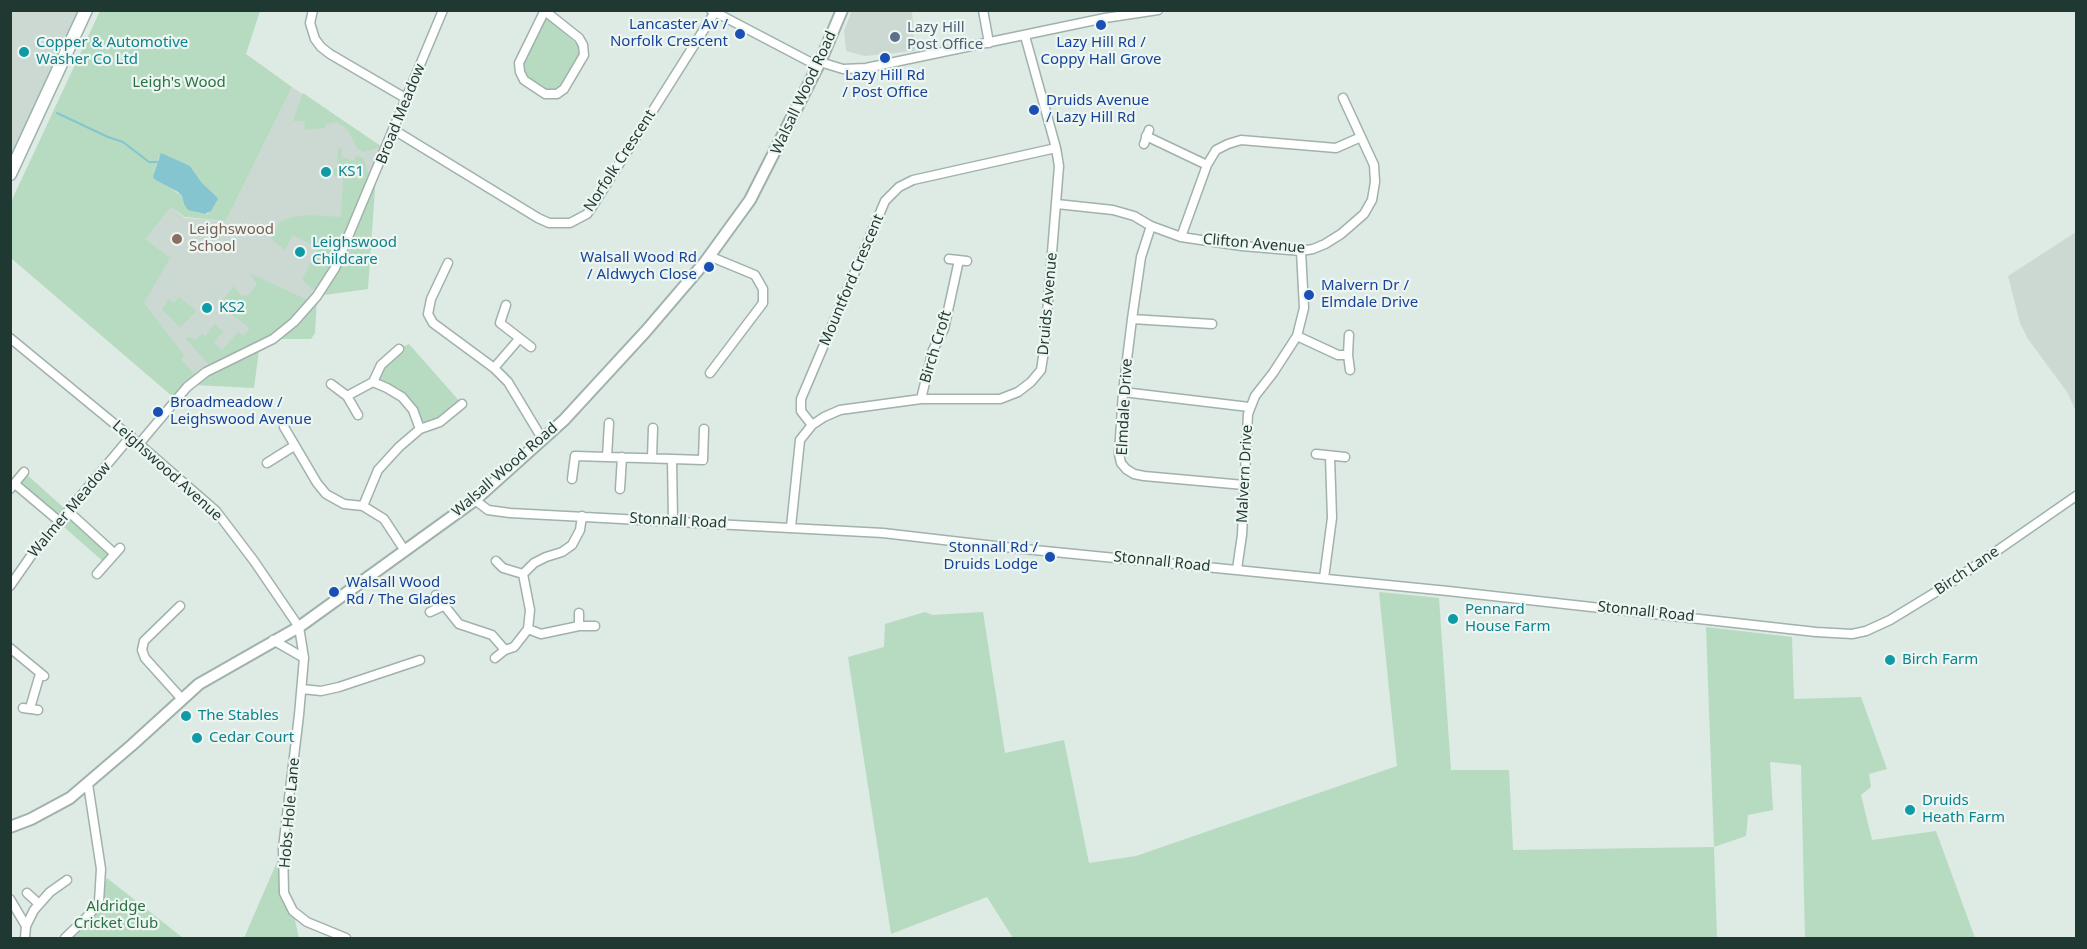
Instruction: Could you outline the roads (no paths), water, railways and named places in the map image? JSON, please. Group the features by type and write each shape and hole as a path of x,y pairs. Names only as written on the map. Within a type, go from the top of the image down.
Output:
{"main road":[{"path":"10,174 86,10"}],"street":[{"path":"312,10 310,23 315,39 321,47 406,99"},
{"name":"Broad Meadow","path":"139,444 187,387 206,372 273,339 294,322 317,296 336,268 443,10"},
{"name":"Walsall Wood Road","path":"10,826 31,819 70,798 132,746 181,698 199,684 299,627 475,500 543,440 646,331 709,256 750,200 820,62 843,10"},
{"path":"983,10 989,44"},
{"path":"713,11 812,63 820,62 843,69 866,68 989,44 1104,14 1158,10"},
{"path":"545,11 579,38 583,45 584,55 564,89 557,94 545,94 524,80 520,72 519,63 545,11"},
{"name":"Norfolk Crescent","path":"394,130 538,218 549,223 570,224 587,214 592,207 713,11"},
{"name":"Druids Avenue","path":"812,425 840,410 921,399 1000,399 1018,392 1041,370 1059,166 1025,36"},
{"name":"Clifton Avenue","path":"1057,204 1113,210 1134,216 1151,226 1181,237 1242,246 1301,251 1325,244 1341,234 1364,214 1372,200 1375,182 1374,165 1343,98"},
{"path":"1146,137 1207,165"},
{"path":"1181,237 1207,165 1216,150 1240,140 1336,148 1361,137"},
{"name":"Mountford Crescent","path":"812,425 801,411 801,399 885,201 898,187 913,180 1056,148"},
{"name":"Elmdale Drive","path":"1151,226 1141,257 1132,319 1123,392 1119,454 1126,469 1134,474 1244,484"},
{"name":"Malvern Drive","path":"1237,569 1242,535 1249,407 1297,336 1304,308 1301,251"},
{"path":"709,256 755,275 763,289 763,303 710,373"},
{"name":"Birch Croft","path":"921,399 933,350 944,329 963,261 949,259"},
{"path":"448,263 431,299 428,314 433,322 494,368 508,382 543,440"},
{"path":"506,305 500,323 531,347"},
{"path":"1132,319 1207,327"},
{"path":"1349,335 1350,369"},
{"path":"1297,336 1338,355 1348,355"},
{"name":"Leighswood Avenue","path":"10,338 131,436 216,511 254,561 299,627"},
{"path":"494,368 519,339"},
{"path":"347,396 373,382 381,364 399,349"},
{"path":"721,358 730,364"},
{"path":"373,382 402,397 413,410 420,429"},
{"path":"331,384 347,396 358,415"},
{"path":"1123,392 1249,407"},
{"path":"363,506 378,470 399,447 420,429 440,422 462,404"},
{"path":"606,456 609,423"},
{"path":"791,527 800,440 812,425"},
{"path":"284,427 326,494 344,504 363,506 384,519 405,551"},
{"path":"652,458 653,428"},
{"path":"572,479 575,456 703,460 704,429"},
{"name":"Walmer Meadow","path":"10,586 33,553 131,436"},
{"path":"267,463 294,446"},
{"path":"1316,454 1345,456"},
{"path":"1324,578 1332,518 1330,456"},
{"path":"620,489 622,457"},
{"path":"672,459 673,521"},
{"path":"24,472 13,486 60,522"},
{"name":"Birch Lane","path":"1852,634 1866,631 1890,620 1950,584 2076,496"},
{"name":"Stonnall Road","path":"475,500 488,510 883,533 1852,634"},
{"path":"69,512 118,551 97,574"},
{"path":"523,574 534,563 562,552 572,545 580,530 582,516"},
{"path":"496,561 503,568 523,574"},
{"path":"495,658 505,650 514,647 528,629 530,610 523,574"},
{"path":"436,595 459,624 492,635 505,650"},
{"path":"180,606 144,641 142,650 145,658 181,698"},
{"path":"430,612 443,606"},
{"path":"579,613 579,626"},
{"path":"528,629 541,634 579,626 595,626"},
{"name":"Hobs Hole Lane","path":"299,627 304,657 283,848 284,893 293,911 307,922 346,939"},
{"path":"273,640 304,657"},
{"path":"10,648 42,675 30,709"},
{"path":"302,689 321,691 339,687 420,660"},
{"path":"65,939 99,902 101,869 88,784"},
{"path":"25,939 26,926 39,904 50,892 67,880"},
{"path":"27,893 39,904"},
{"path":"10,899 26,926"}],"water":[{"path":"161,153 190,166 202,183 216,196 218,199 211,211 205,214 188,210 178,192 154,179"}],"waterway":[{"path":"57,113 123,142 149,162 157,162"}],"place":[{"name":"Lazy Hill Rd / Coppy Hall Grove","path":"1101,25"},
{"name":"Lancaster Av / Norfolk Crescent","path":"740,34"},
{"name":"Lazy Hill Post Office","path":"895,37"},
{"name":"Copper & Automotive Washer Co Ltd","path":"24,52"},
{"name":"Lazy Hill Rd / Post Office","path":"885,58"},
{"name":"Druids Avenue / Lazy Hill Rd","path":"1034,110"},
{"name":"KS1","path":"326,172"},
{"name":"Leighswood School","path":"177,239"},
{"name":"Leighswood Childcare","path":"300,252"},
{"name":"Walsall Wood Rd / Aldwych Close","path":"709,267"},
{"name":"Malvern Dr / Elmdale Drive","path":"1309,295"},
{"name":"KS2","path":"207,308"},
{"name":"Broadmeadow / Leighswood Avenue","path":"158,412"},
{"name":"Stonnall Rd / Druids Lodge","path":"1050,557"},
{"name":"Walsall Wood Rd / The Glades","path":"334,592"},
{"name":"Pennard House Farm","path":"1453,619"},
{"name":"Birch Farm","path":"1890,660"},
{"name":"The Stables","path":"186,716"},
{"name":"Cedar Court","path":"197,738"},
{"name":"Druids Heath Farm","path":"1910,810"}],"park label":[{"name":"Leigh's Wood","path":"179,83"},
{"name":"Aldridge Cricket Club","path":"116,916"}]}
